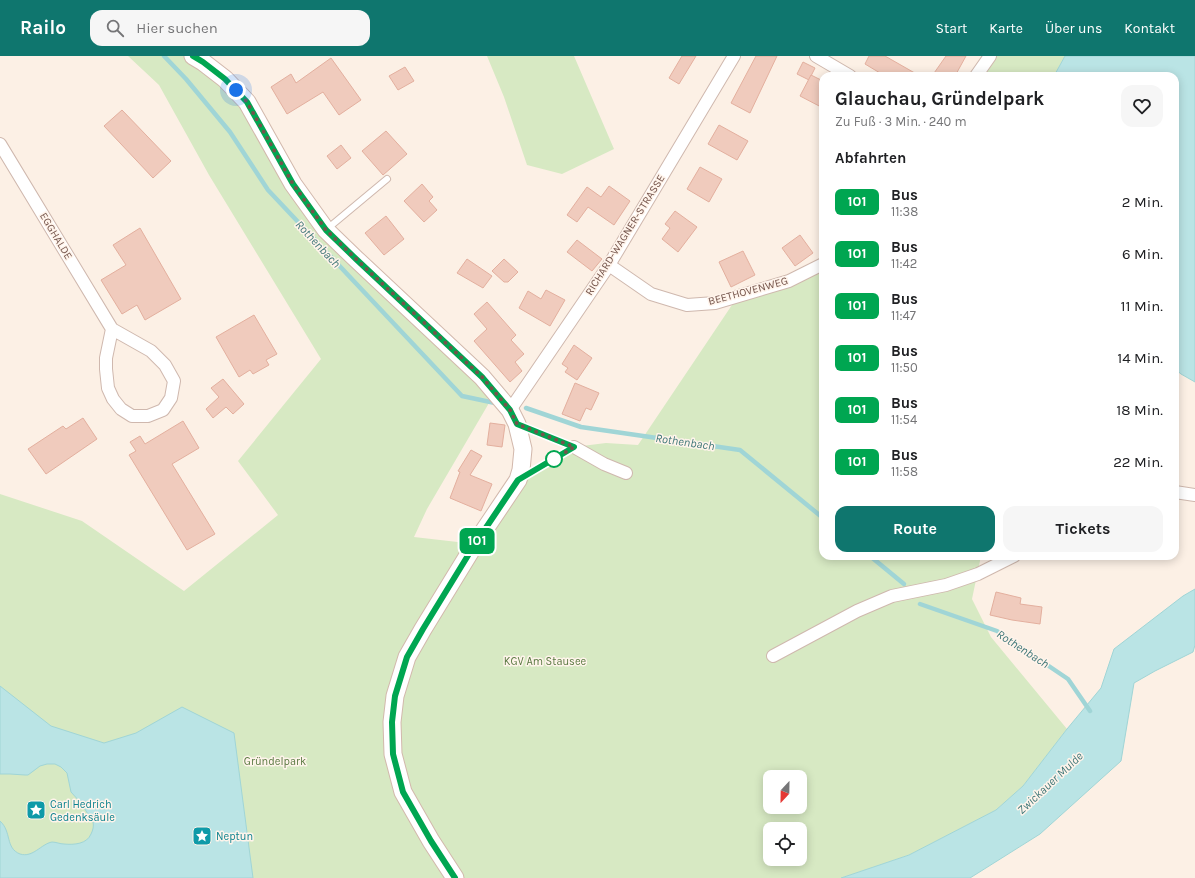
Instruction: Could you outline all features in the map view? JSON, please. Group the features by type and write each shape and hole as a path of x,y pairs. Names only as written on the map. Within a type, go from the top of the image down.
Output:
{"street":[{"name":"RICHARD-WAGNER-STRASSE","path":"513,417 609,264 734,56"},
{"path":"816,56 843,72"},
{"path":"979,72 990,56"},
{"path":"200,58 225,79 247,102 293,184 326,230 482,377 513,417 523,448 518,480 472,550 407,657 395,696 392,722 393,754 403,792 431,841 455,878"},
{"name":"EGGHALDE","path":"0,144 112,329 151,351 165,365 174,381 171,398 163,410 148,416 132,416 121,409 113,399 108,388 106,369 106,358 112,329"},
{"name":"BEETHOVENWEG","path":"609,264 651,294 687,305 715,302 789,281 819,266"},
{"path":"574,447 604,464 626,473"},
{"path":"1179,493 1195,495"},
{"path":"773,656 857,611 892,596 946,585 978,574 1006,560"}],"lane":[{"path":"326,230 387,179"},
{"path":"513,417 574,447"},
{"path":"518,480 574,447"}],"green space":[{"path":"128,56 205,56 247,102 293,184 483,380 489,403 427,509 414,537 475,544 518,480 574,447 606,443 638,445 738,296 819,266 819,560 980,560 972,599 991,637 1067,729 1023,786 996,810 909,855 841,878 0,878 0,494 82,521 184,591 278,515 238,461 321,359 209,175 159,85"},
{"path":"487,56 574,56 614,149 562,174 527,165 504,97"},
{"path":"990,56 1065,56 1056,72 979,72"}],"water":[{"path":"1065,56 1195,56 1195,382 1179,372 1179,72 1056,72"},
{"name":"Zwickauer Mulde","path":"1195,589 1195,645 1193,652 1134,683 1121,761 1040,834 970,878 841,878 909,855 996,810 1023,786 1101,688 1114,649 1183,596"},
{"path":"0,686 51,726 104,743 136,733 182,707 234,733 253,878 0,878 0,821 4,825 12,848 20,854 25,855 52,842 72,844 83,842 89,837 92,831 93,822 81,803 71,792 67,773 61,767 55,764 47,764 40,766 28,775 0,774"}],"building":[{"path":"682,56 696,56 679,84 669,78"},
{"path":"756,56 777,56 750,113 731,103"},
{"path":"869,56 885,56 913,72 878,72 865,64"},
{"path":"946,56 966,56 957,72 935,72"},
{"path":"331,58 361,100 339,115 323,92 287,114 271,87 291,74 296,83"},
{"path":"803,62 815,68 809,80 797,74"},
{"path":"405,67 414,81 398,90 389,76"},
{"path":"811,75 819,79 819,106 800,96"},
{"path":"122,110 171,161 153,178 104,126"},
{"path":"719,125 748,141 737,160 708,144"},
{"path":"386,131 407,154 383,175 362,151"},
{"path":"341,145 351,158 337,169 327,156"},
{"path":"700,167 722,179 709,202 687,189"},
{"path":"422,184 433,197 429,201 437,210 424,222 404,201"},
{"path":"609,186 630,201 614,225 588,207 577,222 567,215 587,187 601,197"},
{"path":"675,211 697,227 678,252 662,239 670,228 665,224"},
{"path":"386,216 404,239 384,255 365,233"},
{"path":"140,228 181,299 145,320 137,305 122,314 101,280 126,265 113,245"},
{"path":"800,235 813,253 795,266 782,248"},
{"path":"577,240 602,259 592,271 567,252"},
{"path":"743,251 755,275 731,287 719,262"},
{"path":"467,259 492,276 483,288 457,273"},
{"path":"504,259 518,272 508,282 504,282 492,271"},
{"path":"546,290 565,300 550,326 519,308 528,291 541,299"},
{"path":"487,302 516,335 511,340 524,354 515,362 522,371 510,382 474,341 487,329 474,314"},
{"path":"254,315 277,354 266,360 269,365 253,374 250,370 239,377 216,337"},
{"path":"574,345 592,358 577,380 565,372 568,368 562,364"},
{"path":"223,379 244,404 233,414 226,407 213,418 206,409 219,397 211,388"},
{"path":"575,383 599,393 591,410 586,408 580,421 562,414"},
{"path":"83,418 97,439 46,474 28,449 63,426 66,429"},
{"path":"183,421 199,448 172,464 215,534 187,550 129,455 136,451 130,442 140,436 145,444"},
{"path":"490,423 505,425 502,447 487,445"},
{"path":"471,450 482,456 470,475 492,484 481,511 450,498 460,472 458,471"},
{"path":"996,592 1021,598 1020,604 1042,607 1040,624 990,615"}],"waterway":[{"name":"Rothenbach","path":"164,56 186,79 230,132 268,190 462,396 495,403"},
{"name":"Rothenbach","path":"526,408 581,427 740,450 819,515"},
{"name":"Rothenbach","path":"875,560 904,584"},
{"name":"Rothenbach","path":"920,604 997,631 1068,679 1090,711"}],"bus line":[{"name":"101","path":"193,56 225,79 247,102 293,184 326,230 482,377 510,410 517,424 574,447 518,480 475,544 407,657 395,696 392,722 393,754 403,792 431,841 455,878"}],"place":[{"name":"Carl Hedrich Gedenksäule","path":"36,810"},
{"name":"Neptun","path":"202,836"}],"route":[{"path":"236,90 247,102 293,184 326,230 482,377 510,410 517,424 574,447 554,459"}],"park label":[{"name":"KGV Am Stausee","path":"545,661"},
{"name":"Gründelpark","path":"275,761"}]}
